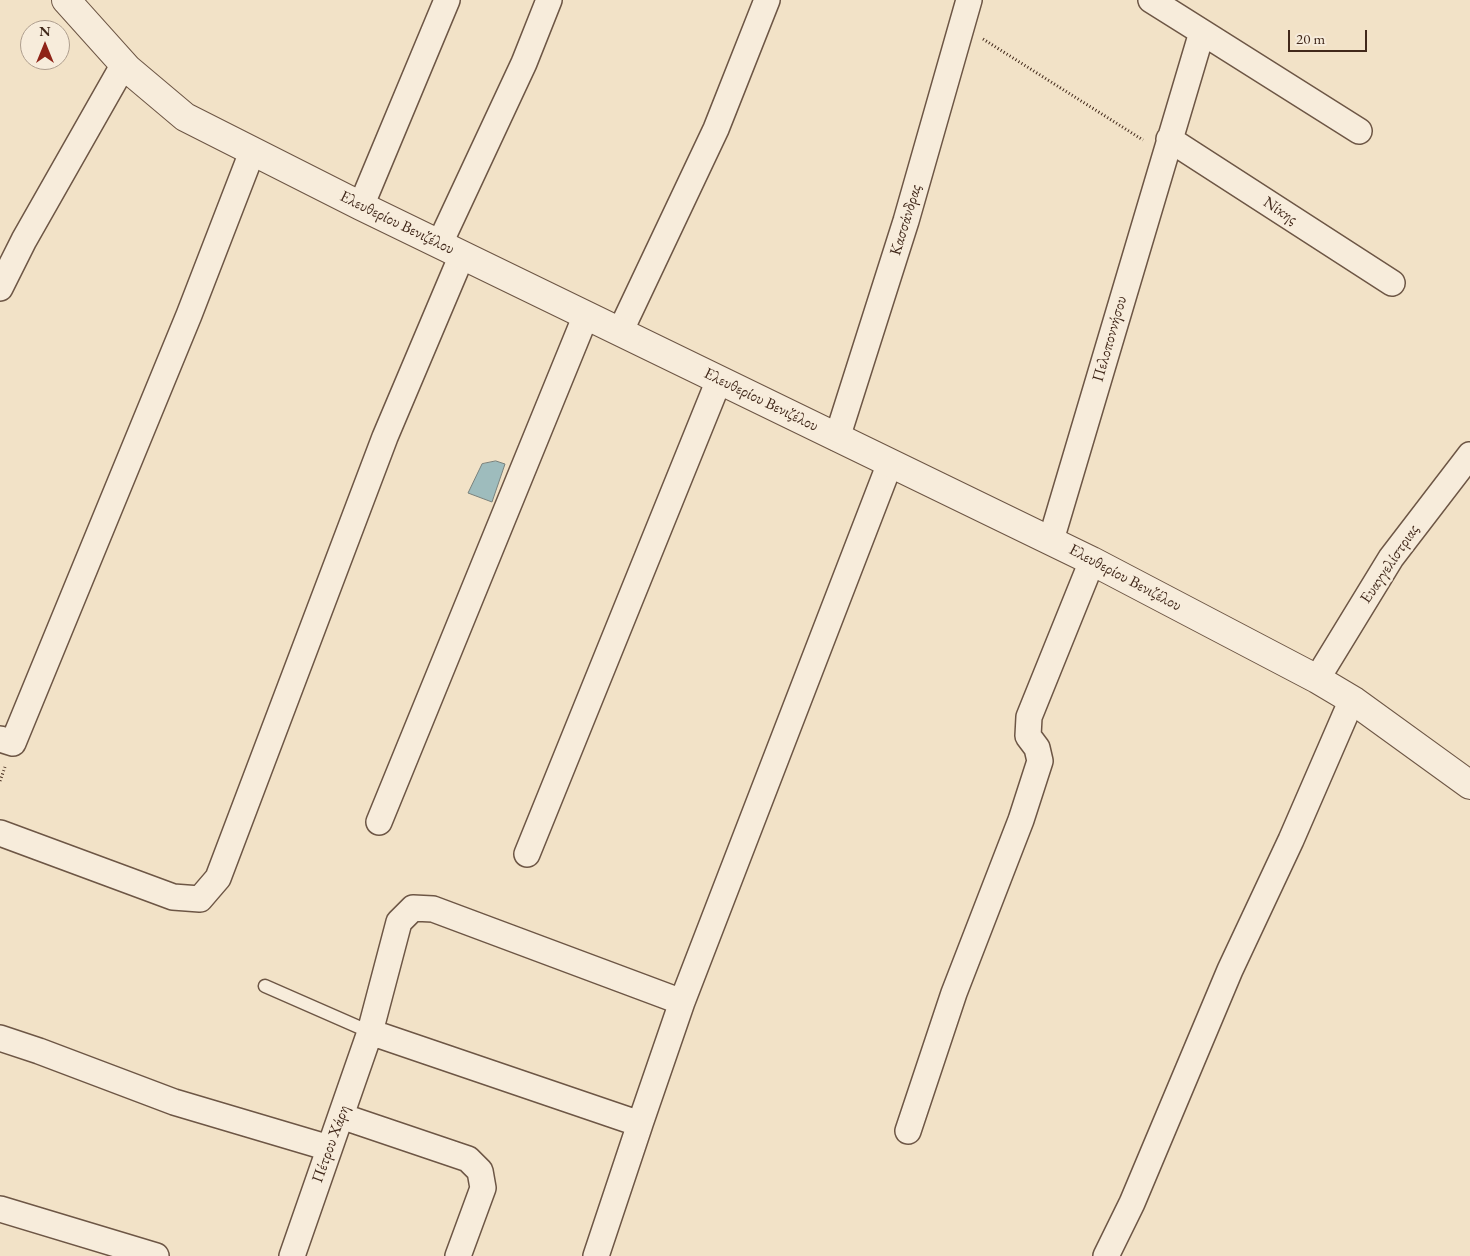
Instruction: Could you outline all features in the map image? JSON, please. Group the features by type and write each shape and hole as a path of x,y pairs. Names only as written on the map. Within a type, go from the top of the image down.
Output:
{"street":[{"path":"361,206 448,0"},
{"path":"0,833 173,897 200,899 218,878 385,437 451,249 549,0"},
{"path":"620,332 716,129 767,0"},
{"name":"Κασσάνδρας","path":"838,438 906,221 970,0"},
{"path":"1151,0 1359,131"},
{"name":"Ελευθερίου Βενιζέλου","path":"73,3 124,64 185,118 361,206 1092,561 1317,678 1354,701 1470,785"},
{"name":"Πελοποννήσου","path":"1051,540 1166,147 1202,32"},
{"path":"0,288 24,240 124,64"},
{"name":"Νίκης","path":"1166,147 1392,283"},
{"path":"0,739 13,743 189,315 252,152"},
{"path":"379,822 586,315"},
{"path":"527,854 719,380"},
{"name":"Ευαγγελίστριας","path":"1317,678 1391,558 1470,455"},
{"path":"596,1256 682,1002 890,463"},
{"path":"908,1131 954,993 1022,820 1040,761 1037,748 1028,736 1029,717 1092,561"},
{"path":"1106,1256 1132,1203 1230,970 1291,840 1347,711 1354,701"},
{"name":"Πέτρου Χάρη","path":"292,1256 370,1032 399,922 412,908 433,909 682,1002"},
{"path":"370,1032 640,1124"},
{"path":"0,1038 174,1102 329,1148"},
{"path":"341,1116 468,1158 480,1171 483,1188 458,1256"},
{"path":"0,1209 156,1256"}],"lane":[{"path":"265,986 370,1032"}],"path":[{"path":"961,26 1166,147"}],"water":[{"path":"496,461 505,464 492,502 468,493 482,464"}]}
